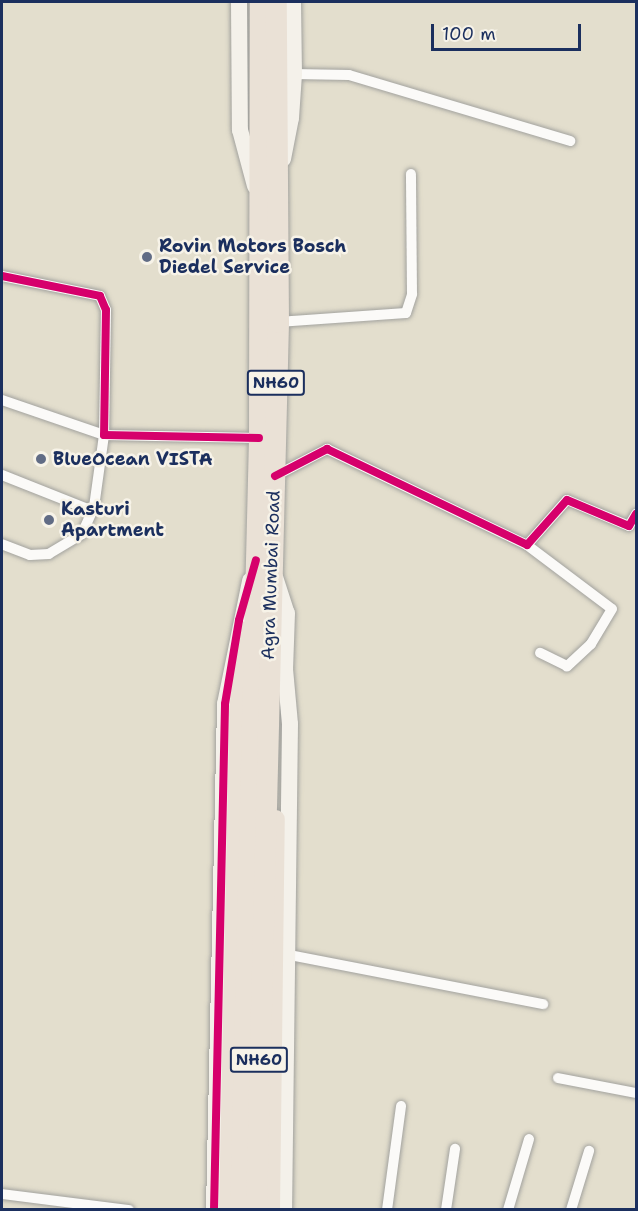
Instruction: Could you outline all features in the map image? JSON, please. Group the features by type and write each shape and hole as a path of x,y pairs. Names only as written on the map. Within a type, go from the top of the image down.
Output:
{"highway":[{"name":"Agra Mumbai Road","path":"260,2 266,194 278,322 275,476 264,564"},
{"name":"Agra Mumbai Road","path":"266,717 264,564 259,438 266,194 276,2"},
{"name":"NH60","path":"256,1209 255,604 264,564"},
{"name":"NH60","path":"240,1209 254,908 266,717"}],"main road":[{"path":"228,1209 238,713 245,634 255,604"},
{"path":"266,717 276,748 270,1209"}],"street":[{"path":"239,2 240,130 266,194"},
{"path":"266,194 291,118 294,74 293,2"},
{"path":"294,74 349,75 570,141"},
{"path":"278,322 406,313 412,294 411,174"},
{"path":"2,276 100,297 106,310 104,435 93,511 82,534 49,554 30,555 2,544"},
{"path":"2,400 104,435 259,438"},
{"path":"275,476 327,449 527,545 612,609 591,644 567,666 540,653"},
{"path":"2,475 93,511"},
{"path":"527,545 567,500 633,528 636,514"},
{"path":"264,564 287,613 290,955 284,1209"},
{"path":"214,1209 225,704 239,620 264,564"},
{"path":"290,955 543,1004"},
{"path":"558,1078 636,1093"},
{"path":"387,1209 401,1106"},
{"path":"508,1209 529,1139"},
{"path":"446,1209 455,1149"},
{"path":"571,1209 589,1151"},
{"path":"2,1194 129,1209"}],"cycle path":[{"path":"2,276 100,296 106,310 104,435 259,438"},
{"path":"275,476 327,449 527,545 567,500 629,526 636,514"},
{"path":"214,1210 225,704 239,620 256,560"}],"place":[{"name":"Rovin Motors Bosch Diedel Service","path":"147,257"},
{"name":"BlueOcean VISTA","path":"41,459"},
{"name":"Kasturi Apartment","path":"49,520"}]}
